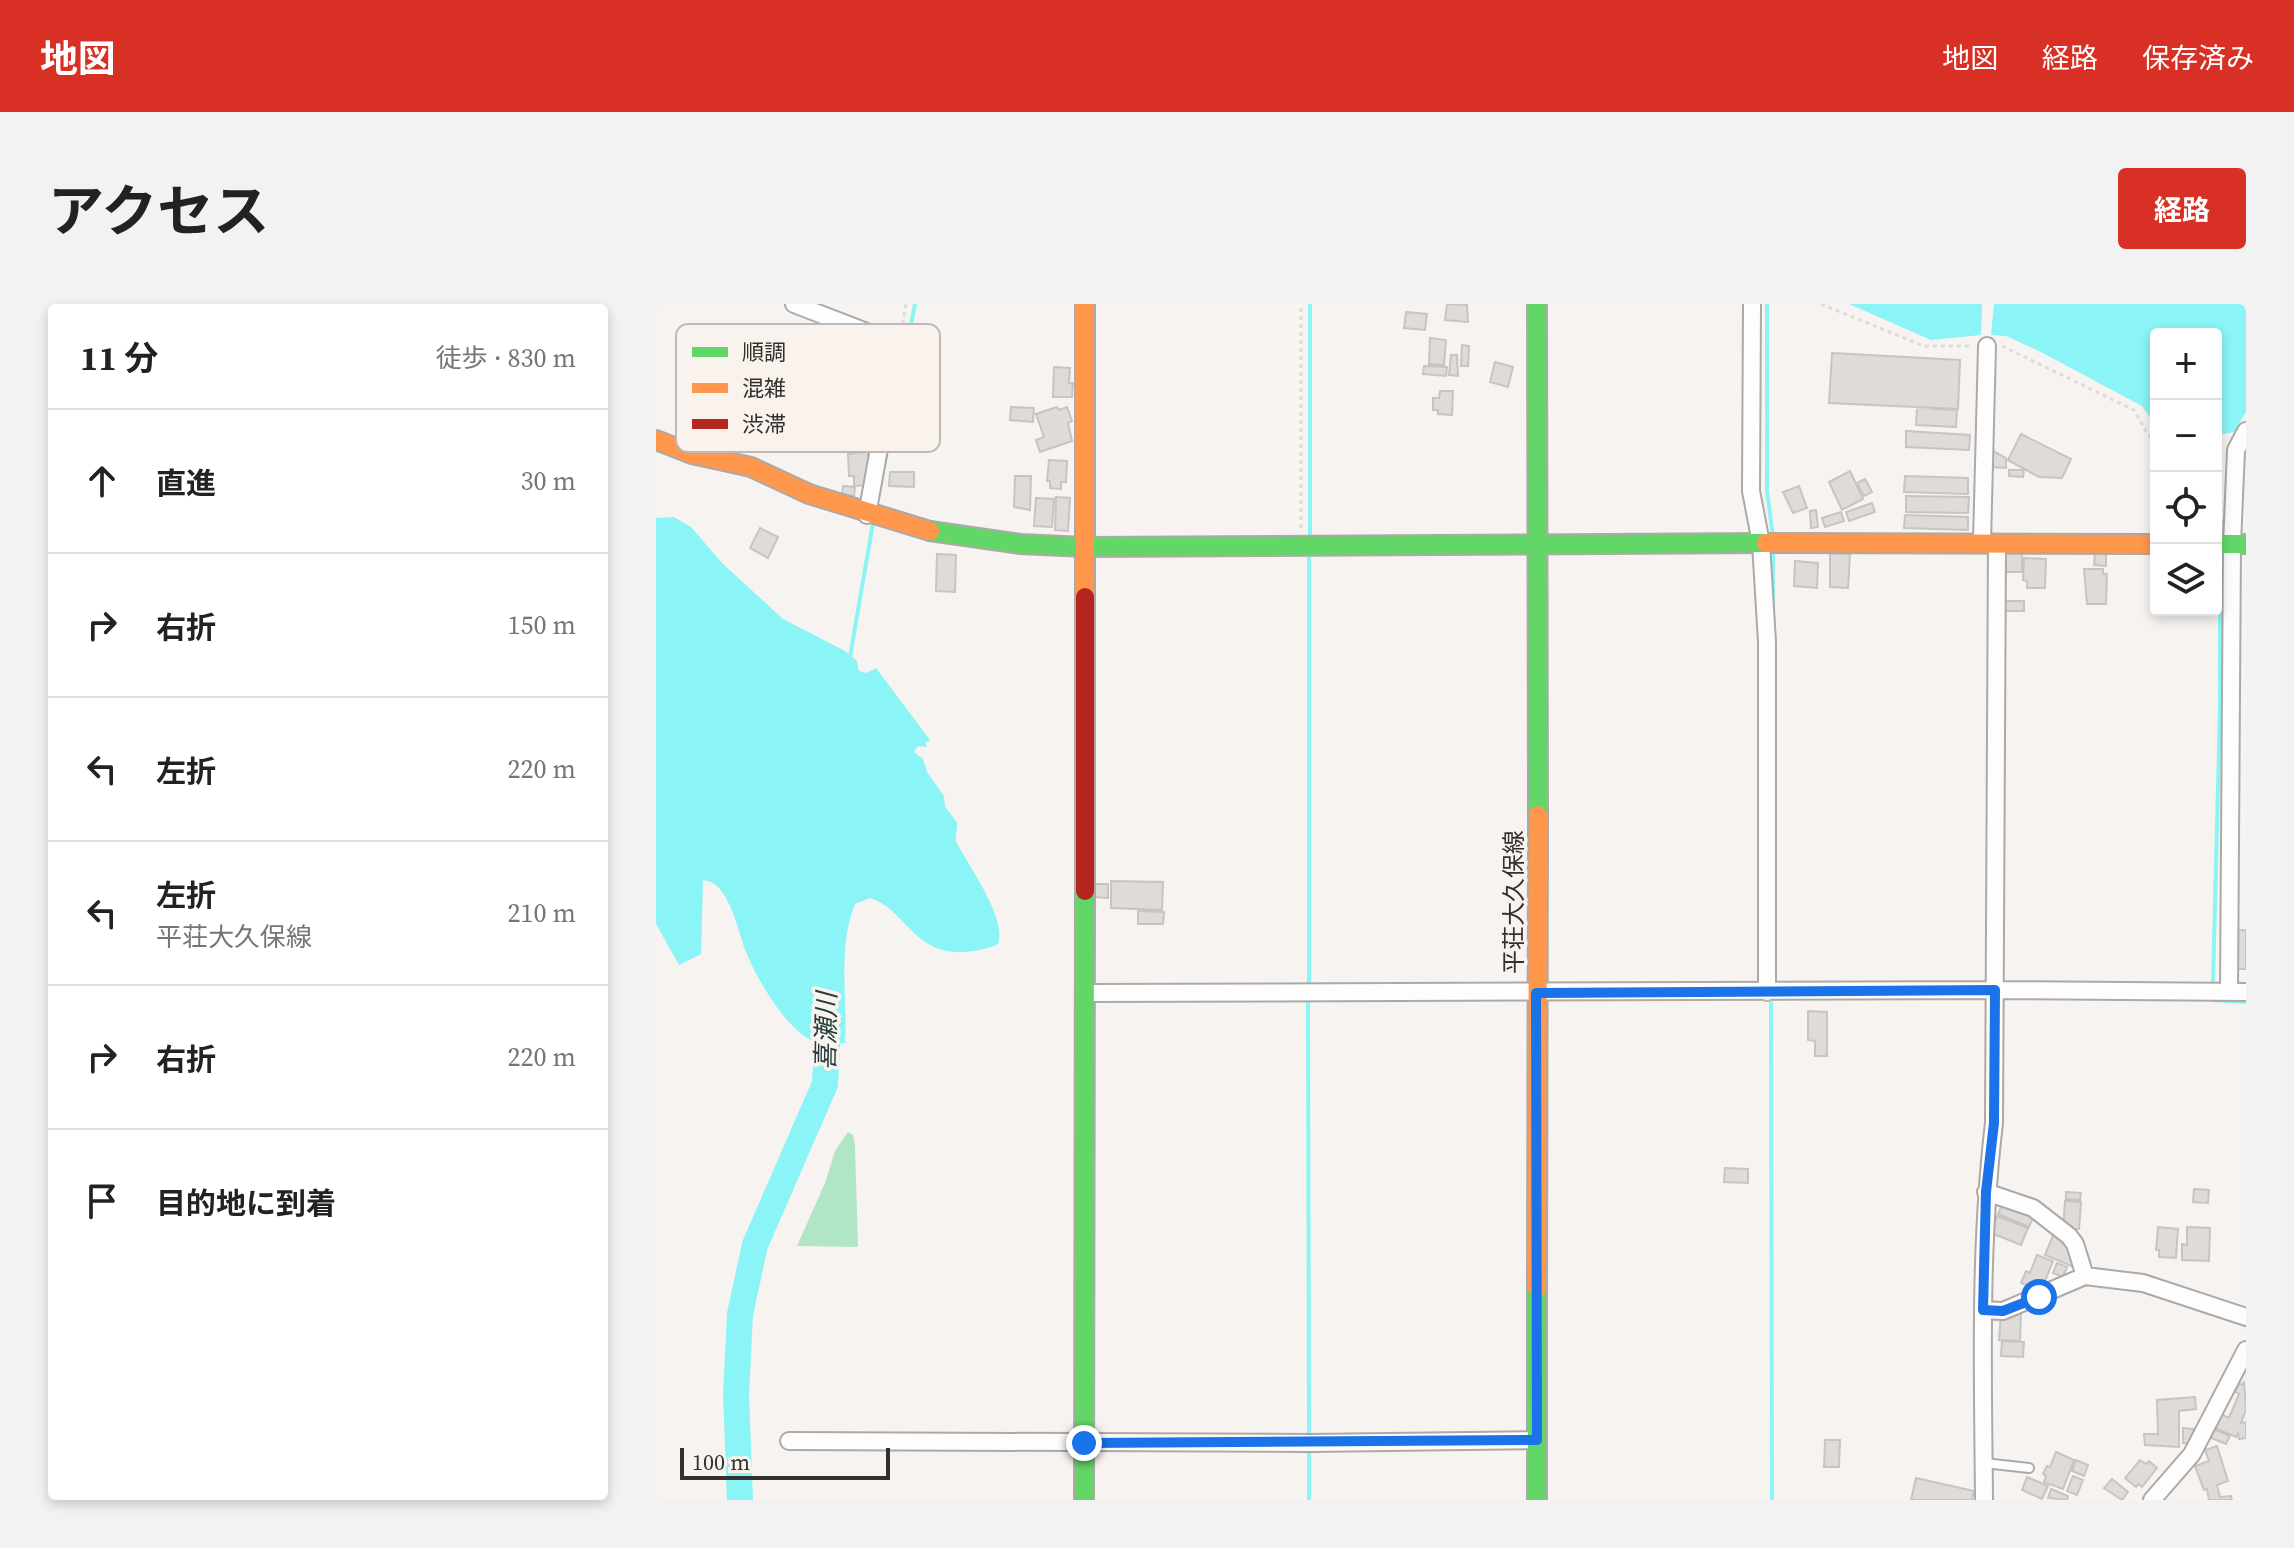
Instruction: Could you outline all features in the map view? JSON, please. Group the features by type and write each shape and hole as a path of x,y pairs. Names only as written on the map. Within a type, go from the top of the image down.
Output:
{"street":[{"path":"794,304 846,324"},
{"path":"1084,1500 1085,304"},
{"name":"平荘大久保線","path":"1537,304 1537,1500"},
{"path":"1752,304 1751,491 1761,543 1767,642 1767,992"},
{"path":"1984,1500 1983,1310 1986,1192 1994,1123 1995,990 1987,346"},
{"path":"1084,993 2238,992 2239,715 2231,544 2236,450 2246,431"},
{"path":"656,440 676,448"},
{"path":"687,452 751,467 809,494 914,528 1020,544 1085,547 2150,544"},
{"path":"867,515 878,452"},
{"path":"1986,1192 2033,1208 2069,1236 2079,1253 2085,1276"},
{"path":"1983,1310 2003,1311 2085,1276 2143,1283 2246,1317"},
{"path":"2155,1499 2192,1454 2246,1350"},
{"path":"789,1441 1537,1440"}],"lane":[{"path":"1983,1463 2029,1468"}],"path":[{"path":"902,324 906,304"},
{"path":"1301,304 1301,545"}],"green space":[{"path":"848,1132 853,1135 855,1146 858,1247 797,1246 825,1183 835,1151"}],"water":[{"path":"1849,304 1982,304 1981,335 1931,340"},
{"path":"1994,304 2246,304 2246,412 2234,432 2222,434 2222,328 2150,328 2150,417 2142,406 2041,352 2006,336 1991,335"},
{"path":"674,517 691,527 723,564 783,619 845,651 857,661 859,671 866,673 876,668 930,740 925,743 927,747 918,746 914,752 923,759 927,772 944,796 945,807 957,822 956,842 981,885 998,924 997,945 951,952 930,945 892,910 876,900 870,898 855,904 846,938 845,1043 819,1043 808,1038 796,1030 775,1005 746,952 728,903 714,884 703,880 701,954 679,965 656,924 656,518"}],"building":[{"path":"1447,304 1467,305 1468,322 1445,320"},
{"path":"1406,312 1427,314 1425,330 1404,328"},
{"path":"1430,338 1446,340 1444,365 1429,364"},
{"path":"1462,345 1469,346 1468,366 1461,366"},
{"path":"1832,353 1960,360 1958,409 1829,403"},
{"path":"1451,355 1457,355 1458,376 1449,375"},
{"path":"1495,362 1513,367 1508,387 1490,382"},
{"path":"1424,366 1447,367 1446,376 1423,374"},
{"path":"1054,367 1070,368 1072,397 1053,397"},
{"path":"1440,391 1453,391 1452,415 1438,414 1438,410 1433,410 1433,398 1439,398"},
{"path":"1011,407 1034,408 1033,422 1010,420"},
{"path":"1057,407 1059,410 1067,407 1072,421 1068,423 1072,441 1040,452 1036,440 1044,437 1036,414"},
{"path":"1917,408 1957,410 1956,427 1916,425"},
{"path":"1906,431 1970,435 1969,450 1906,447"},
{"path":"2021,434 2071,459 2062,478 2039,477 2008,460"},
{"path":"1993,451 2006,458 2006,468 1990,467"},
{"path":"868,452 870,485 854,486 854,476 849,476 848,454"},
{"path":"1049,460 1067,461 1066,482 1061,482 1061,489 1050,488 1050,481 1047,481"},
{"path":"2009,470 2024,470 2023,477 2009,476"},
{"path":"1850,471 1863,499 1842,510 1829,482"},
{"path":"890,472 914,472 914,487 889,486"},
{"path":"1015,476 1031,476 1030,510 1014,507"},
{"path":"1905,476 1968,478 1968,494 1904,492"},
{"path":"1865,479 1872,492 1864,496 1857,483"},
{"path":"843,486 855,487 854,496 842,494"},
{"path":"1799,486 1807,508 1793,513 1783,492"},
{"path":"1906,496 1969,497 1968,513 1906,512"},
{"path":"1056,497 1070,498 1068,531 1055,530"},
{"path":"1036,498 1054,499 1052,527 1034,526"},
{"path":"1872,503 1875,512 1849,521 1846,512"},
{"path":"1816,510 1818,527 1811,528 1810,511"},
{"path":"1841,512 1844,521 1825,527 1822,518"},
{"path":"1905,515 1968,517 1968,530 1904,528"},
{"path":"2222,522 2228,522 2227,537 2222,537"},
{"path":"760,528 778,537 768,558 750,548"},
{"path":"2006,551 2022,552 2022,572 2006,572"},
{"path":"1830,553 1850,554 1848,588 1830,587"},
{"path":"2095,553 2106,554 2106,566 2094,565"},
{"path":"937,554 956,555 955,592 936,591"},
{"path":"2024,558 2046,559 2045,588 2027,588 2027,581 2023,580"},
{"path":"1795,561 1818,563 1817,588 1794,586"},
{"path":"2084,569 2103,569 2103,574 2107,574 2106,604 2087,604"},
{"path":"2003,601 2024,601 2024,611 2003,611"},
{"path":"1111,881 1163,882 1162,910 1111,908"},
{"path":"1093,884 1108,884 1108,898 1093,897"},
{"path":"1138,911 1164,912 1163,924 1138,924"},
{"path":"2238,930 2246,930 2246,969 2237,969"},
{"path":"1808,1011 1827,1012 1827,1056 1815,1056 1815,1041 1808,1040"},
{"path":"1725,1168 1748,1169 1748,1183 1724,1182"},
{"path":"2194,1189 2209,1190 2208,1203 2193,1202"},
{"path":"2066,1192 2081,1193 2080,1200 2066,1199"},
{"path":"2065,1201 2081,1202 2079,1229 2063,1228"},
{"path":"2003,1202 2034,1215 2029,1227 1998,1214"},
{"path":"1997,1216 2028,1228 2021,1245 1991,1233"},
{"path":"2158,1227 2178,1229 2176,1258 2159,1257 2159,1250 2156,1250"},
{"path":"2187,1227 2210,1228 2209,1261 2182,1260 2182,1244 2187,1245"},
{"path":"2054,1233 2067,1239 2065,1244 2075,1249 2074,1267 2045,1255"},
{"path":"2037,1255 2053,1261 2041,1291 2021,1283 2026,1271 2030,1273"},
{"path":"2057,1263 2067,1267 2063,1277 2053,1273"},
{"path":"2001,1313 2021,1314 2020,1341 1999,1340"},
{"path":"2002,1341 2024,1342 2023,1357 2001,1356"},
{"path":"2244,1381 2246,1410 2241,1423 2246,1422 2246,1438 2239,1439 2238,1433 2236,1437 2215,1428 2221,1414 2229,1418 2239,1394 2234,1391 2237,1383 2243,1385"},
{"path":"2195,1397 2196,1409 2179,1411 2179,1447 2145,1445 2144,1434 2158,1434 2157,1400"},
{"path":"2183,1428 2193,1429 2192,1444 2183,1443"},
{"path":"2214,1429 2230,1436 2226,1444 2211,1438"},
{"path":"1825,1440 1840,1440 1839,1467 1824,1467"},
{"path":"2217,1446 2228,1481 2217,1485 2220,1497 2231,1496 2232,1500 2209,1500 2195,1466 2209,1461 2205,1450"},
{"path":"2056,1452 2074,1460 2063,1489 2044,1482 2046,1476 2043,1474 2047,1466 2050,1467"},
{"path":"2076,1460 2088,1465 2084,1476 2072,1471"},
{"path":"2140,1460 2146,1464 2149,1461 2157,1468 2142,1487 2139,1484 2136,1487 2125,1478"},
{"path":"2073,1476 2083,1480 2077,1495 2067,1491"},
{"path":"2027,1477 2048,1486 2042,1499 2022,1490"},
{"path":"1916,1478 1974,1491 1972,1500 1911,1500"},
{"path":"2112,1479 2128,1492 2122,1500 2104,1488"},
{"path":"2051,1489 2068,1496 2067,1500 2048,1498"}],"waterway":[{"path":"911,324 915,304"},
{"path":"1310,304 1310,538"},
{"path":"1767,304 1767,491 1773,537"},
{"path":"880,487 887,452"},
{"path":"850,657 873,523"},
{"path":"1773,550 1773,609"},
{"path":"1309,554 1309,990"},
{"path":"2213,983 2220,616"},
{"path":"1308,998 1309,1438"},
{"path":"2213,1000 2246,1002"},
{"path":"1771,1003 1772,1500"},
{"name":"喜瀬川","path":"740,1500 736,1395 740,1314 755,1245 825,1084 829,1009"},
{"path":"1309,1446 1309,1500"}],"traffic: fast":[{"path":"1537,304 1538,815"},
{"path":"930,531 1020,544 1085,547 1766,543"},
{"path":"2222,544 2246,544"},
{"path":"1084,1500 1085,891"},
{"path":"1537,1288 1537,1500"}],"traffic: slow":[{"path":"1085,304 1085,597"},
{"path":"656,440 676,448"},
{"path":"687,452 751,467 809,494 930,531"},
{"path":"1766,543 2150,544"},
{"path":"1537,1288 1538,815"}],"traffic: jam":[{"path":"1085,597 1085,891"}],"route":[{"path":"1084,1443 1537,1440 1536,993 1995,990 1994,1123 1986,1192 1983,1310 2003,1311 2039,1297"}]}
